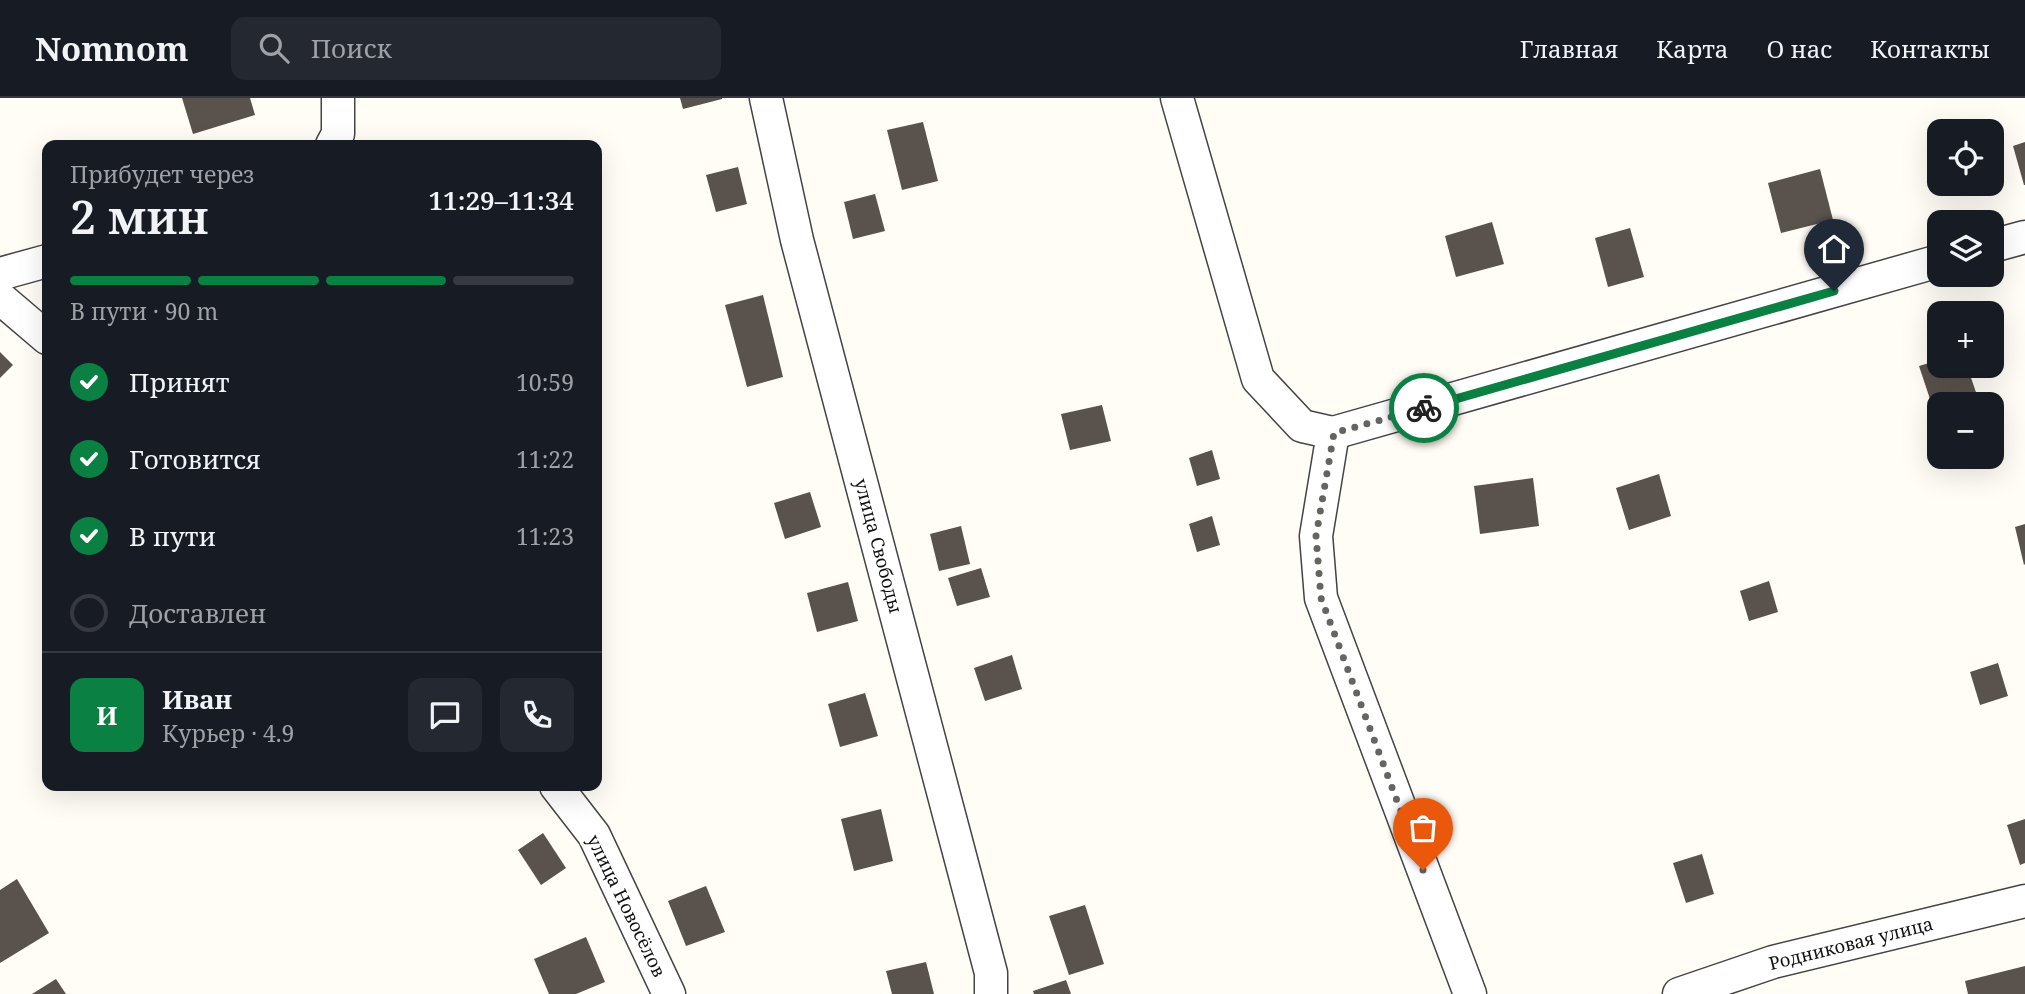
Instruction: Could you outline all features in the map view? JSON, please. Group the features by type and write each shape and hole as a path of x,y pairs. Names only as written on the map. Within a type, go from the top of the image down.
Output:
{"street":[{"path":"335,140 338,134 338,98"},
{"name":"улица Свободы","path":"766,98 797,240 991,973 991,994"},
{"path":"1177,98 1258,379 1302,426 1334,433 1927,264"},
{"path":"2004,243 2025,237"},
{"path":"42,263 1,277 42,331"},
{"path":"1334,433 1316,536 1321,598 1470,994"},
{"name":"улица Новосёлов","path":"560,791 594,835 669,994"},
{"name":"Родниковая улица","path":"1678,994 1773,962 2025,901"}],"building":[{"path":"182,98 250,98 255,115 193,134"},
{"path":"680,98 722,98 722,99 683,109"},
{"path":"923,122 938,181 902,190 887,130"},
{"path":"2025,142 2025,185 2024,185 2013,146"},
{"path":"738,167 747,204 716,212 706,175"},
{"path":"1820,169 1833,220 1781,233 1768,183"},
{"path":"875,194 885,231 853,239 844,202"},
{"path":"1492,222 1504,264 1456,277 1445,236"},
{"path":"1630,228 1644,277 1608,287 1595,238"},
{"path":"763,295 783,377 747,387 725,305"},
{"path":"0,352 13,365 0,378"},
{"path":"1927,364 1927,378 1971,378 1976,392 1928,392 1919,366"},
{"path":"1102,405 1111,441 1070,450 1061,414"},
{"path":"1212,450 1220,479 1197,486 1189,458"},
{"path":"1659,474 1671,516 1629,530 1616,488"},
{"path":"1533,478 1539,526 1480,534 1474,486"},
{"path":"810,492 821,527 785,539 774,503"},
{"path":"1212,516 1220,545 1197,552 1189,524"},
{"path":"2025,524 2025,564 2024,565 2015,527"},
{"path":"961,526 970,564 939,571 930,534"},
{"path":"981,568 990,597 957,606 948,578"},
{"path":"1769,581 1778,612 1749,621 1740,591"},
{"path":"848,582 858,621 817,632 807,593"},
{"path":"1012,655 1022,689 985,701 974,668"},
{"path":"1998,663 2008,696 1980,705 1970,672"},
{"path":"865,693 878,736 840,747 828,704"},
{"path":"881,809 893,861 854,871 841,819"},
{"path":"2025,819 2025,863 2020,865 2007,825"},
{"path":"543,833 566,868 541,885 518,850"},
{"path":"1702,854 1714,894 1686,903 1673,863"},
{"path":"17,879 49,933 0,963 0,890"},
{"path":"706,886 725,932 686,946 668,901"},
{"path":"1085,905 1104,964 1069,975 1049,916"},
{"path":"586,937 605,982 576,994 549,994 534,959"},
{"path":"926,962 934,994 892,994 886,971"},
{"path":"2025,966 2025,994 1968,994 1965,981"},
{"path":"56,979 66,994 32,994"},
{"path":"1066,980 1071,994 1034,994 1033,991"}],"way so far":[{"path":"1423,870 1321,598 1316,536 1334,433 1424,408"}],"route":[{"path":"1424,408 1834,291"}]}
